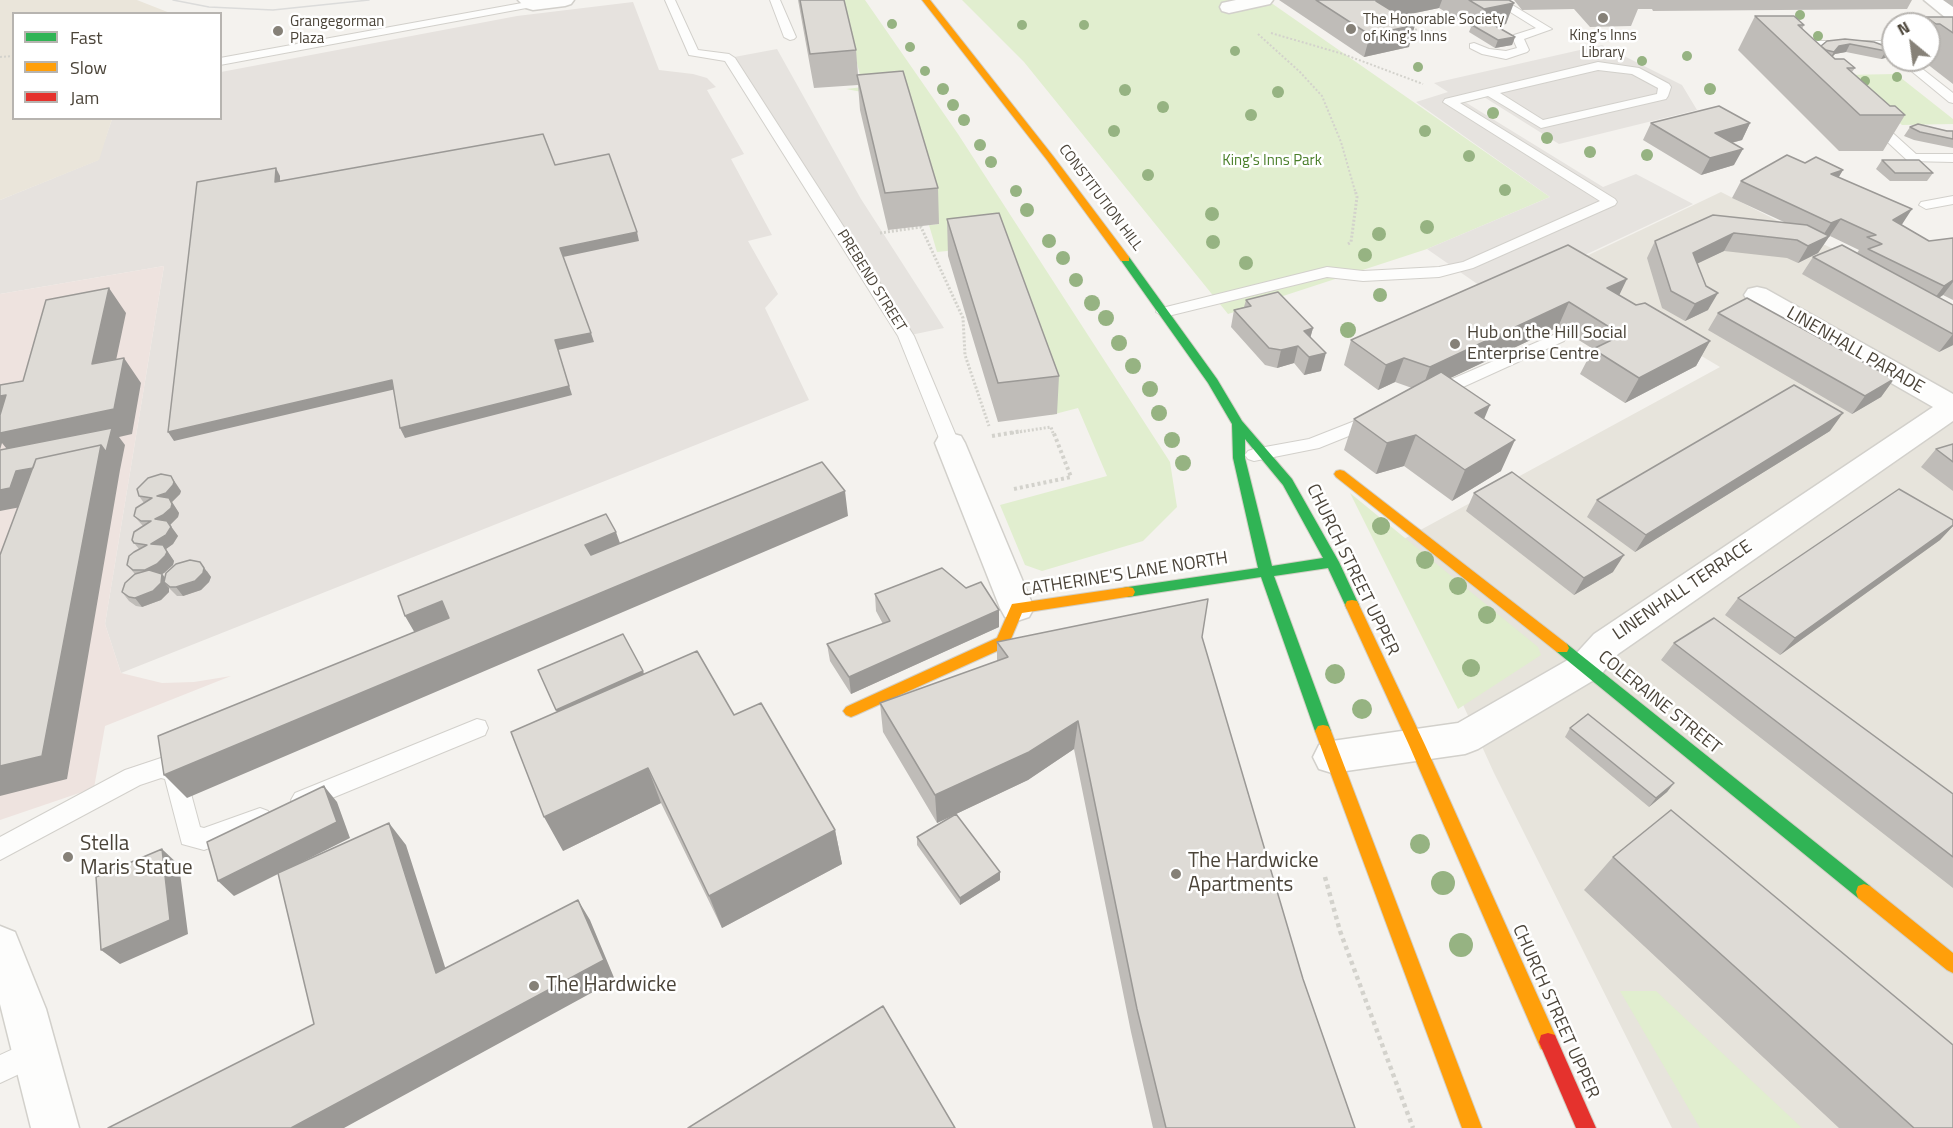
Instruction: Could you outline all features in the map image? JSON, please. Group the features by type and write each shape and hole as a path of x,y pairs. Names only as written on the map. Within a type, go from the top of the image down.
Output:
{"main road":[{"name":"CONSTITUTION HILL","path":"926,0 1043,149 1164,312 1213,382 1238,424"},
{"name":"CHURCH STREET UPPER","path":"1238,424 1288,482 1332,562 1417,745 1586,1128"},
{"path":"1238,424 1239,458 1266,571 1332,758 1472,1128"},
{"name":"COLERAINE STREET","path":"1340,474 1586,667 1953,964"},
{"name":"CATHERINE'S LANE NORTH","path":"851,711 1003,642 1017,608 1332,562"}],"street":[{"path":"530,2 565,0"},
{"path":"1229,7 1264,0"},
{"path":"1933,0 1953,14"},
{"name":"LINENHALL PARADE","path":"1757,295 1953,406"},
{"name":"LINENHALL TERRACE","path":"1332,758 1465,738 1586,667 1606,644 1953,406"},
{"name":"PREBEND STREET","path":"950,443 1017,608"},
{"path":"0,946 24,1009 18,1061 54,1128"}],"lane":[{"name":"PREBEND STREET","path":"670,0 693,53 729,58 846,241 906,336 950,443"},
{"path":"775,0 790,37"},
{"path":"1474,46 1486,52 1506,55 1523,50 1518,37 1546,29 1496,0"},
{"path":"222,62 530,2"},
{"path":"1804,60 1788,45 1881,46"},
{"path":"1164,312 1327,272 1363,276 1439,272 1458,268 1610,202 1449,102 1489,92 1598,66 1635,71 1665,87 1662,96 1541,124 1489,92"},
{"path":"1919,72 1953,99"},
{"path":"1863,113 1913,158 1953,158"},
{"path":"1926,205 1953,200"},
{"path":"1418,400 1558,338"},
{"path":"1239,458 1313,444 1385,415"},
{"path":"0,849 133,777 161,768 175,771 190,836 204,839 477,728"}],"path":[{"path":"1229,7 1300,72 1322,96 1341,142 1357,197 1351,242 1348,244"},
{"path":"1250,26 1343,54 1428,86"},
{"path":"1404,29 1467,35 1477,40 1474,46"},
{"path":"846,241 885,232 921,228 963,318 965,355 993,438 1051,427 1071,477 972,497"}],"shaded area":[{"path":"0,0 137,0 167,12 12,12 12,120 112,120 99,160 0,200"},
{"path":"633,2 659,70 707,78 716,87 707,90 744,154 731,159 772,235 748,241 778,294 765,308 809,400 121,673 105,624 164,266 0,294 0,200 98,160 112,120 222,120 222,72 517,16"},
{"path":"1602,45 1682,85 1697,110 1559,144 1484,97 1465,102 1603,187 1636,174 1693,204 1496,297 1427,249 1550,197 1416,102 1448,92 1434,83"},
{"path":"777,49 861,199 944,328 906,336 729,58"},
{"path":"1721,192 1953,310 1953,1128 1672,1128 1494,773 1391,546 1720,367 1557,270"},
{"path":"164,266 105,624 121,673 162,683 194,682 231,676 105,726 94,788 0,820 0,294"}],"green space":[{"path":"841,0 865,0 958,134 1170,462 1177,507 1143,541 1042,571 1025,565 1000,505 1107,476 1078,408 1051,415 1040,368 996,246 937,252 929,225 939,224 904,100 846,89 863,87"},
{"name":"King's Inns Park","path":"962,0 1267,0 1550,197 1427,249 1228,314 1024,62"},
{"path":"1896,74 1953,119 1953,124 1902,125 1843,75"},
{"path":"1350,493 1538,647 1541,655 1458,709"},
{"path":"1620,991 1656,991 1802,1128 1700,1128"}],"building":[{"path":"800,0 844,0 856,50 810,54"},
{"path":"1316,0 1381,0 1376,1 1415,25 1370,35"},
{"path":"1469,0 1509,0 1514,3 1484,9"},
{"path":"1755,16 1794,16 1804,25 1798,25 1835,59 1844,59 1855,68 1847,68 1890,106 1895,106 1905,115 1860,115"},
{"path":"1941,17 1953,17 1953,33 1941,25"},
{"path":"1487,21 1515,37 1498,40 1472,25"},
{"path":"1845,39 1874,42 1881,45 1881,50 1850,44 1839,46 1834,52 1821,46 1827,41"},
{"path":"903,71 938,188 885,193 857,75"},
{"path":"1719,106 1750,123 1715,133 1743,149 1710,158 1651,123"},
{"path":"1918,124 1953,131 1953,139 1920,132 1910,127"},
{"path":"543,134 555,165 609,154 637,232 560,248 591,333 555,340 569,386 400,428 392,380 168,432 197,182 276,168 275,182"},
{"path":"1787,155 1805,163 1816,157 1843,170 1831,174 1912,209 1893,220 1929,241 1953,238 1953,280 1944,286 1868,249 1882,244 1867,237 1876,235 1841,219 1831,223 1741,181"},
{"path":"1882,160 1919,160 1933,173 1895,173"},
{"path":"999,213 1059,376 998,383 947,219"},
{"path":"1713,215 1807,225 1829,236 1808,246 1797,240 1734,233 1693,253 1706,286 1718,293 1695,304 1671,291 1655,241"},
{"path":"1568,245 1627,279 1607,288 1636,305 1645,303 1710,341 1639,378 1593,349 1622,335 1569,302 1430,367 1404,358 1386,365 1351,340"},
{"path":"1842,245 1953,305 1953,334 1813,257"},
{"path":"109,288 92,364 124,358 114,409 0,433 0,415 6,395 0,396 0,385 23,381 46,300"},
{"path":"1278,292 1313,328 1304,331 1326,353 1309,357 1298,346 1281,350 1269,348 1234,310 1251,306 1246,300"},
{"path":"1747,298 1894,379 1865,396 1718,313"},
{"path":"1441,372 1490,405 1475,413 1515,440 1465,470 1416,435 1387,443 1354,419"},
{"path":"1794,385 1843,413 1646,535 1597,500"},
{"path":"112,428 106,452 101,445 36,459 33,468 16,471 10,488 0,490 0,450"},
{"path":"1953,444 1953,462 1936,449"},
{"path":"101,445 42,756 0,766 0,555 36,459"},
{"path":"822,462 845,491 164,775 158,736 449,618 442,601 405,616 398,596 606,514 616,532 585,545 591,555"},
{"path":"1512,472 1624,555 1584,578 1474,493"},
{"path":"161,474 171,476 174,482 166,493 157,496 169,498 172,504 171,508 155,519 167,521 171,527 166,535 151,544 163,545 167,552 157,564 145,570 133,570 127,565 129,556 147,545 134,543 132,540 134,532 151,521 141,521 134,516 136,508 152,498 139,496 137,489 148,478"},
{"path":"1899,489 1953,520 1953,525 1795,638 1738,598"},
{"path":"190,560 200,562 204,568 203,573 195,581 176,587 170,587 164,582 166,573 176,564"},
{"path":"942,568 966,588 981,582 999,610 849,677 827,644 890,621 875,594"},
{"path":"149,570 162,574 161,583 153,591 135,598 122,592 125,583 135,574"},
{"name":"The Hardwicke Apartments","path":"1208,599 1202,637 1303,979 1355,1128 1166,1128 1137,1009 1078,721 1029,752 935,795 880,703 1008,657 997,642"},
{"path":"1714,618 1953,794 1953,857 1674,643"},
{"path":"623,634 643,671 556,710 538,670"},
{"path":"697,651 734,715 761,703 835,830 709,896 648,768 544,817 511,732"},
{"path":"1588,714 1674,783 1656,798 1570,728"},
{"path":"324,786 337,822 218,881 207,842"},
{"path":"1671,810 1953,1045 1953,1128 1914,1128 1613,857"},
{"path":"956,814 1000,872 960,898 917,837"},
{"name":"The Hardwicke","path":"389,823 436,973 578,900 604,960 291,1128 108,1128 314,1024 278,873"},
{"path":"162,849 170,920 101,950 96,877"},
{"path":"883,1006 955,1128 688,1128"}],"tram line":[{"path":"173,0 209,7 273,10 369,0"}],"traffic: fast":[{"path":"1125,259 1213,382 1238,424 1288,482 1332,562 1352,605"},
{"path":"1238,424 1239,458 1266,571 1323,731"},
{"path":"1128,592 1332,562"},
{"path":"1562,648 1864,892"}],"traffic: slow":[{"path":"926,0 1050,158 1125,259"},
{"path":"1340,474 1562,648"},
{"path":"851,711 1003,642 1017,608 1128,592"},
{"path":"1352,605 1417,745 1548,1042"},
{"path":"1323,731 1472,1128"},
{"path":"1864,892 1953,964"}],"traffic: jam":[{"path":"1548,1042 1586,1128"}],"place":[{"name":"King's Inns Library","path":"1603,18"},
{"name":"The Honorable Society of King's Inns","path":"1351,29"},
{"name":"Grangegorman Plaza","path":"278,31"},
{"name":"Hub on the Hill Social Enterprise Centre","path":"1455,344"},
{"name":"Stella Maris Statue","path":"68,857"},
{"name":"The Hardwicke Apartments","path":"1176,874"},
{"name":"The Hardwicke","path":"534,986"}]}
